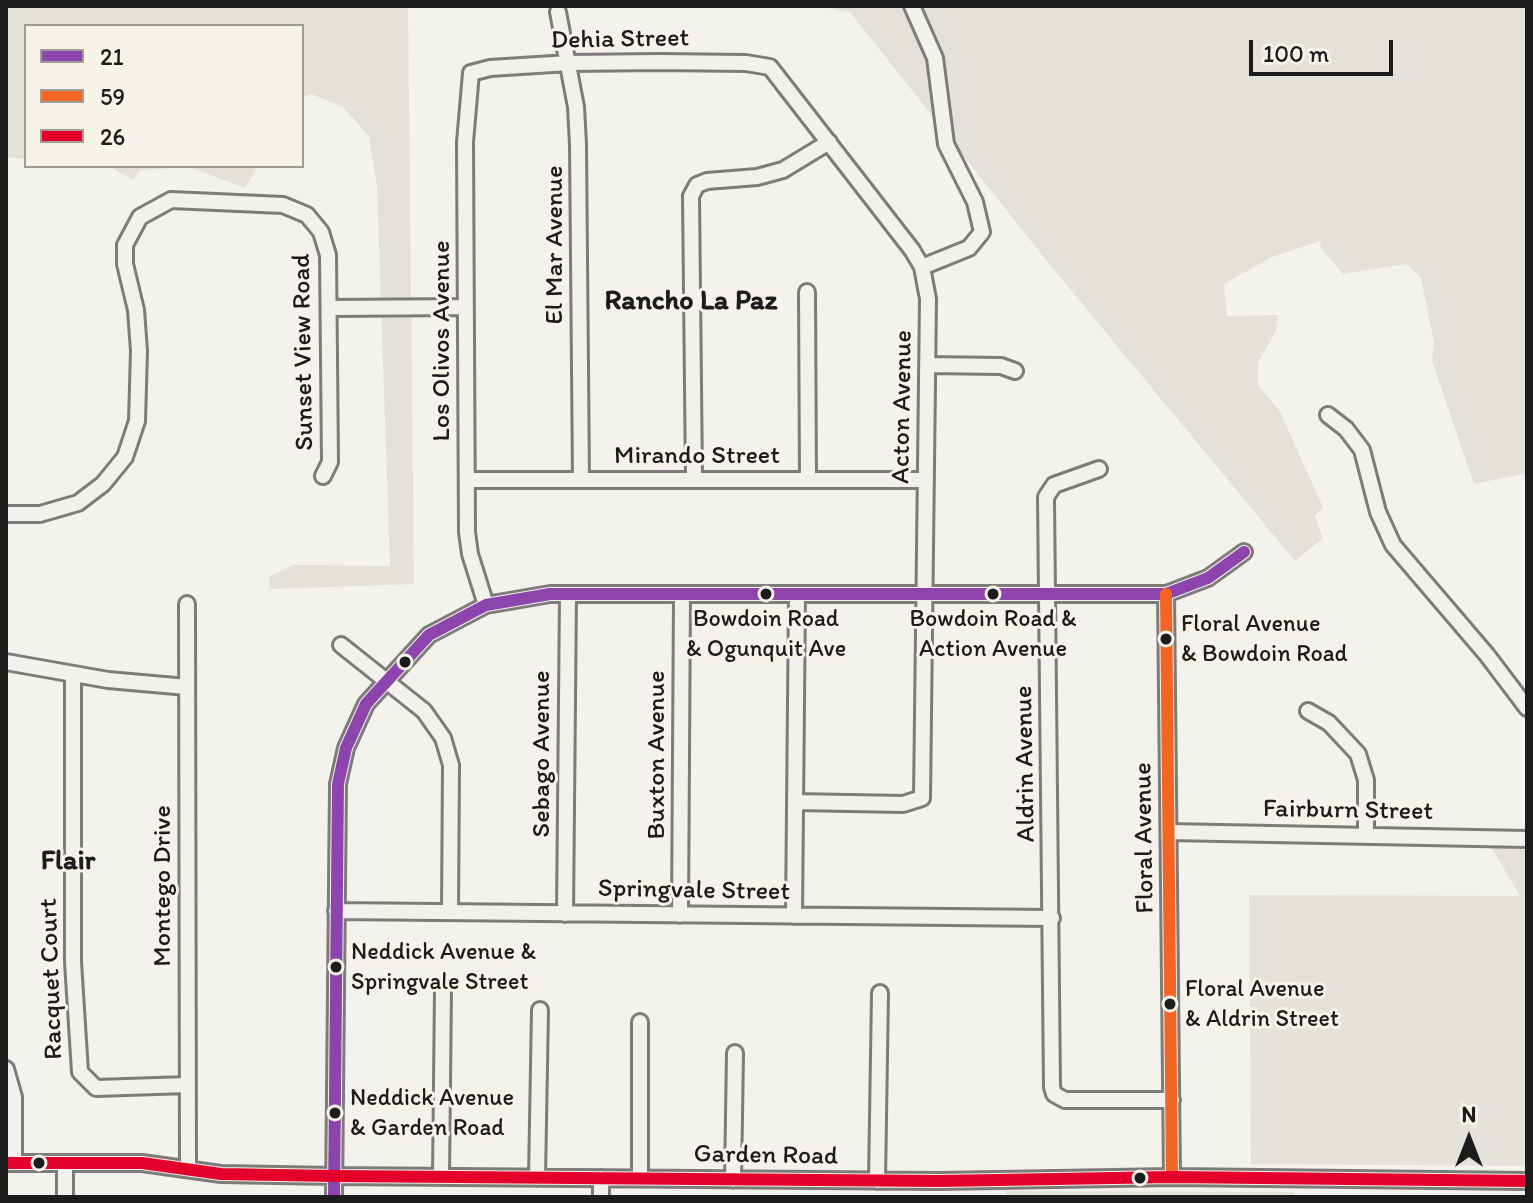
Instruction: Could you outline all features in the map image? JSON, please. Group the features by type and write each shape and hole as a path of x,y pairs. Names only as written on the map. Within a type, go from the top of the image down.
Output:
{"street":[{"path":"912,6 935,58 946,144 975,202 982,225 977,241 969,248 922,267"},
{"name":"El Mar Avenue","path":"558,12 569,63 578,144 581,480"},
{"name":"Dehia Street","path":"471,73 490,68 569,63 746,63 770,67"},
{"name":"Acton Avenue","path":"770,67 922,267 928,299 922,798 903,804 795,802"},
{"name":"Los Olivos Avenue","path":"471,73 465,142 468,543 486,605"},
{"path":"694,480 691,196 697,185 707,181 757,177 783,170 829,142"},
{"name":"Sunset View Road","path":"6,514 40,514 78,503 103,484 125,457 136,429 139,372 136,310 125,256 127,239 145,212 164,202 180,200 283,205 307,215 318,227 327,248 329,308 330,462 323,476"},
{"path":"807,292 808,480"},
{"path":"329,308 466,307"},
{"path":"927,365 1001,366 1015,371"},
{"path":"1328,415 1346,429 1362,450 1378,512 1393,545 1487,655 1527,708"},
{"name":"Aldrin Avenue","path":"1099,469 1049,488 1054,1094 1065,1100 1172,1100"},
{"name":"Mirando Street","path":"467,480 926,480"},
{"path":"334,1197 336,802 340,770 357,722 384,680 429,635 486,605 518,597 568,594 1166,594 1208,578 1244,552"},
{"name":"Sebago Avenue","path":"565,914 568,594"},
{"name":"Floral Avenue","path":"1166,594 1172,1177"},
{"name":"Buxton Avenue","path":"680,915 682,595"},
{"path":"794,916 797,596"},
{"name":"Montego Drive","path":"187,604 188,1168"},
{"path":"341,645 424,711 443,738 448,751 450,912"},
{"path":"6,662 73,674 187,687"},
{"name":"Racquet Court","path":"73,674 73,987 80,1072 96,1088 187,1085"},
{"path":"1308,711 1329,723 1358,754 1366,780 1366,836"},
{"name":"Fairburn Street","path":"1169,832 1527,839"},
{"name":"Springvale Street","path":"336,911 1052,918"},
{"path":"441,1176 443,989"},
{"path":"877,1181 880,993"},
{"path":"537,1178 540,1010"},
{"path":"640,1022 640,1179"},
{"path":"733,1180 735,1053"},
{"path":"6,1069 14,1097 10,1163"},
{"name":"Garden Road","path":"10,1163 142,1163 221,1174 334,1176 877,1181 1172,1177 1527,1181"},
{"path":"65,1163 65,1197"},
{"path":"601,1178 601,1197"},
{"path":"939,1181 939,1197"}],"shaded area":[{"path":"6,6 408,6 414,584 270,589 269,577 293,565 390,566 377,185 369,136 343,107 311,94 304,97 304,24 24,24 24,159 6,157"},
{"path":"817,6 1527,6 1527,473 1474,484 1432,361 1434,342 1421,278 1406,264 1343,274 1321,248 1320,241 1272,257 1224,284 1227,316 1278,315 1276,331 1258,363 1258,385 1279,410 1323,507 1315,516 1323,538 1295,561 1046,260 850,12"},
{"path":"112,168 173,168 140,170 133,180"},
{"path":"192,168 257,168 245,188"},
{"path":"1491,847 1527,847 1527,896 1520,896"},
{"path":"1249,895 1527,896 1527,1166 1251,1164"},
{"path":"1005,1191 1294,1192 1294,1197 1006,1197"}],"transit line":[{"name":"21","path":"334,1197 338,784 346,748 366,704 429,635 486,605 550,594 1166,594 1208,578 1244,552"},
{"name":"59","path":"1166,594 1172,1177"},
{"name":"26","path":"6,1163 142,1163 221,1174 334,1176 939,1181 1172,1177 1527,1181"}],"place":[{"name":"Bowdoin Road & Ogunquit Ave","path":"766,594"},
{"name":"Bowdoin Road & Action Avenue","path":"993,594"},
{"name":"Floral Avenue & Bowdoin Road","path":"1166,639"},
{"name":"Neddick Avenue & Springvale Street","path":"336,967"},
{"name":"Floral Avenue & Aldrin Street","path":"1170,1004"},
{"name":"Neddick Avenue & Garden Road","path":"335,1113"}],"district":[{"name":"Rancho La Paz","path":"691,302"},
{"name":"Flair","path":"68,862"}]}
